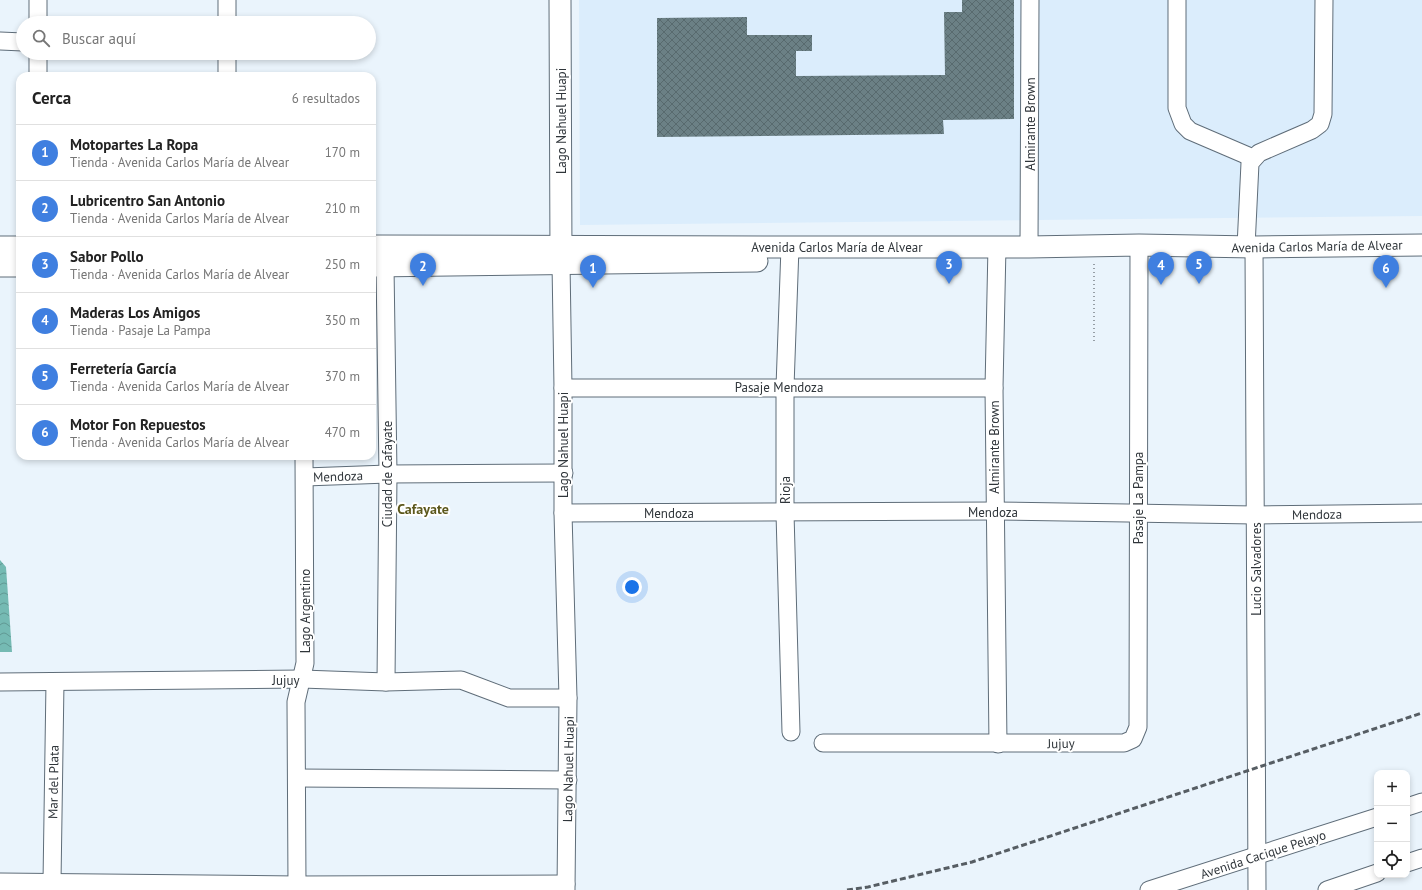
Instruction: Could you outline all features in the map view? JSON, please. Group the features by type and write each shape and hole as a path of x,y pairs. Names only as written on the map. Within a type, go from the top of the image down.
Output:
{"main road":[{"name":"Lago Nahuel Huapi","path":"560,0 561,254"},
{"name":"Avenida Carlos María de Alvear","path":"997,253 1029,247 1139,252 1252,251 1422,244"},
{"name":"Avenida Carlos María de Alvear","path":"376,246 561,254 997,253 1094,260 1139,252"},
{"path":"0,247 16,247"},
{"name":"Avenida Carlos María de Alvear","path":"1252,251 1422,258"},
{"name":"Avenida Carlos María de Alvear","path":"378,266 561,254"},
{"path":"0,266 16,266"}],"street":[{"path":"38,0 38,16"},
{"path":"227,0 227,16"},
{"name":"Almirante Brown","path":"1029,247 1030,0"},
{"path":"1177,0 1177,108 1181,119 1190,131 1253,158 1259,153 1312,130 1320,124 1323,114 1324,0"},
{"path":"0,41 16,42"},
{"path":"38,60 38,72"},
{"path":"227,60 227,72"},
{"name":"Lucio Salvadores","path":"1253,158 1250,163 1255,515 1257,890"},
{"name":"Pasaje La Pampa","path":"1124,743 1133,739 1138,727 1139,252"},
{"name":"Almirante Brown","path":"997,253 994,388 998,744"},
{"name":"Lago Nahuel Huapi","path":"561,254 564,473 563,513 568,698 566,887"},
{"name":"Rioja","path":"790,254 785,387 785,513 791,732"},
{"name":"Ciudad de Cafayate","path":"378,266 388,474 386,682"},
{"name":"Pasaje Mendoza","path":"563,388 994,388"},
{"name":"Lago Argentino","path":"297,885 296,702 305,663 304,460"},
{"name":"Mendoza","path":"305,477 388,474 564,473"},
{"name":"Mendoza","path":"563,513 995,511 1255,515 1422,513"},
{"name":"Jujuy","path":"0,682 302,679 386,682 461,680 510,698 568,698"},
{"name":"Mar del Plata","path":"52,882 55,682"},
{"name":"Jujuy","path":"823,744 1124,743"},
{"path":"297,778 568,780"},
{"path":"1410,806 1422,802"},
{"name":"Avenida Cacique Pelayo","path":"1149,890 1374,818"},
{"path":"1410,862 1422,858"},
{"path":"1327,890 1374,874"},
{"path":"0,882 273,887 297,885 566,887"}],"path":[{"path":"1094,260 1094,340"}],"shaded area":[{"path":"579,0 1422,0 1422,216 580,225"}],"water":[{"path":"0,560 6,567 12,652 0,652"}],"building":[{"path":"962,0 1014,0 1014,119 943,120 944,134 657,137 657,18 747,17 747,35 812,35 812,51 796,51 796,76 945,75 944,12 962,12"}],"railway":[{"path":"847,890 868,887 972,862 1422,713"}],"place":[{"name":"Sabor Pollo","path":"949,284"},
{"name":"Ferretería García","path":"1199,284"},
{"name":"Maderas Los Amigos","path":"1161,285"},
{"name":"Lubricentro San Antonio","path":"423,286"},
{"name":"Motopartes La Ropa","path":"593,288"},
{"name":"Motor Fon Repuestos","path":"1386,288"}],"district":[{"name":"Cafayate","path":"423,509"}]}
